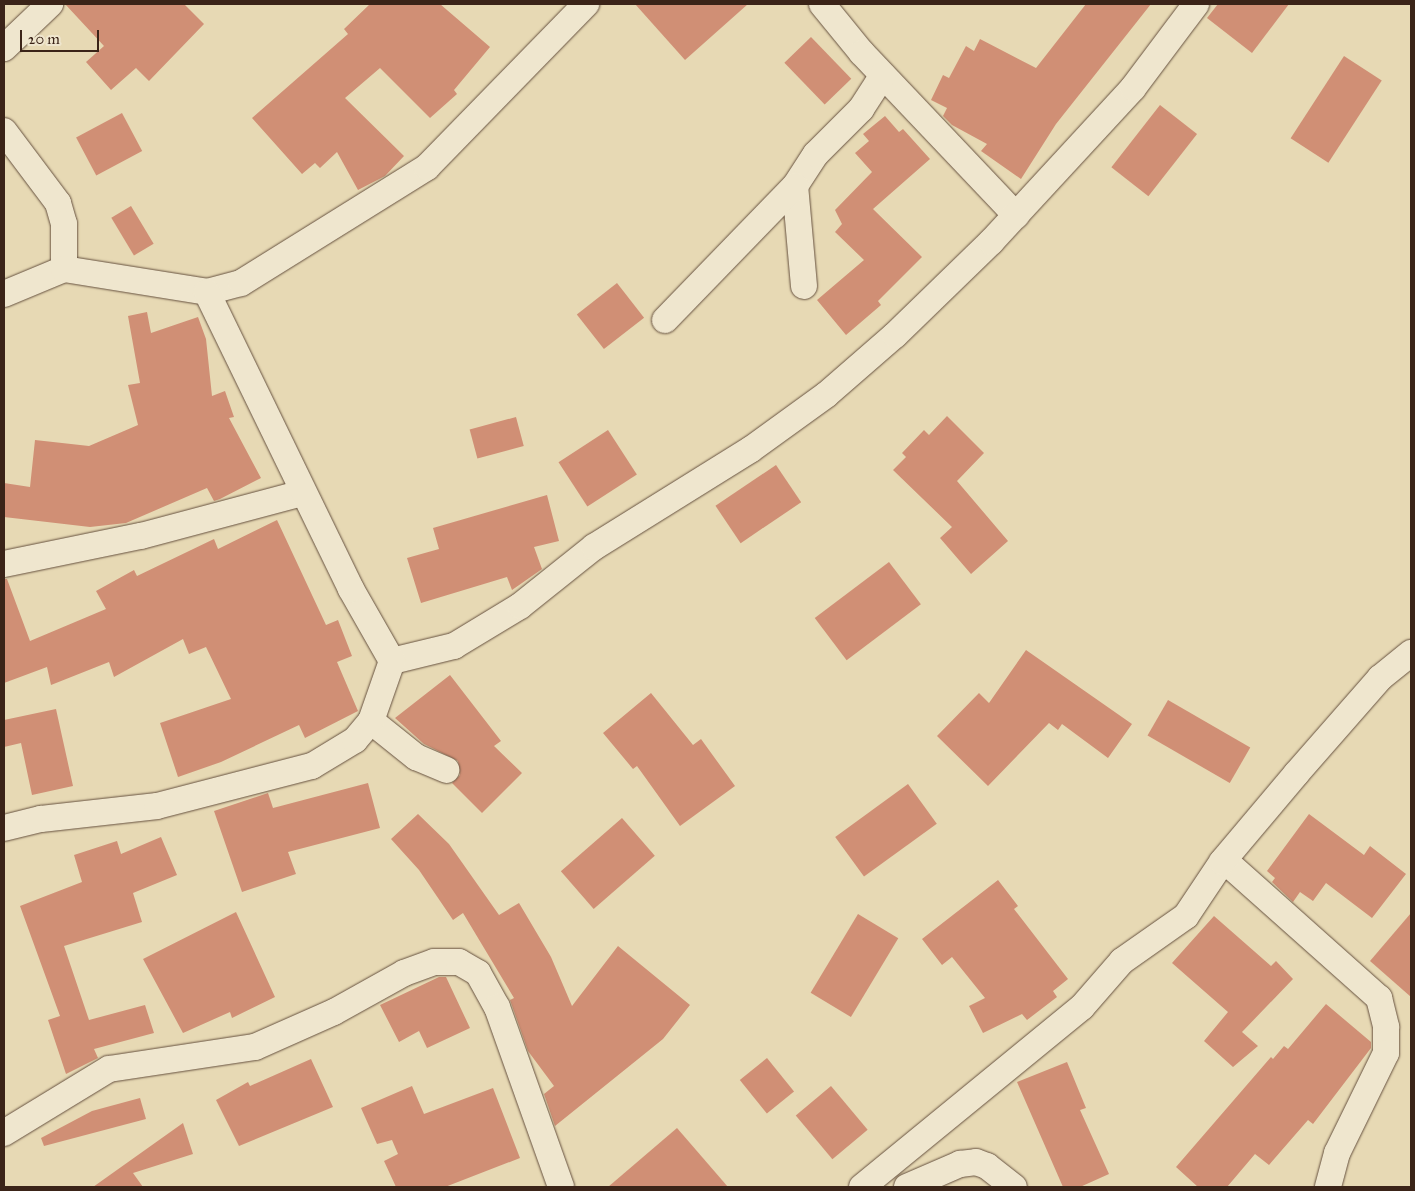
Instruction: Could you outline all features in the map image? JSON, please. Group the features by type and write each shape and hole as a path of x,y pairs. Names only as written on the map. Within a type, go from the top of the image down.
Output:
{"street":[{"path":"4,48 50,4"},
{"path":"4,294 64,269 207,292 241,284 427,168 586,4"},
{"path":"822,4 883,75 1016,215"},
{"path":"392,661 454,646 520,606 594,547 750,450 826,395 895,335 1016,215 1133,88 1196,4"},
{"path":"664,320 796,186 816,154 860,109 883,75"},
{"path":"4,131 58,203 64,224 64,269"},
{"path":"796,186 804,286"},
{"path":"4,828 41,819 157,806 312,766 355,740 371,720 392,661 303,493 207,292"},
{"path":"4,564 141,536 303,493"},
{"path":"862,1187 1082,1007 1122,961 1186,916 1224,860 1380,678 1411,652"},
{"path":"371,720 416,757 446,770"},
{"path":"1224,860 1380,998 1386,1027 1386,1053 1337,1153 1328,1187"},
{"path":"4,1133 109,1070 254,1047 334,1012 404,973 434,962 459,962 478,973 497,1006 561,1187"},
{"path":"907,1187 960,1164 976,1162 987,1166 1014,1187"}],"building":[{"path":"65,4 184,4 204,24 149,81 136,68 111,90 86,62 104,46"},
{"path":"370,4 440,4 490,47 454,90 457,94 430,118 380,68 345,98 404,156 385,176 358,190 337,152 320,168 315,163 302,174 252,118 348,34 344,29"},
{"path":"635,4 748,4 685,60"},
{"path":"1086,4 1151,4 1056,124 1021,179 981,151 987,144 952,125 943,116 947,108 931,100 943,75 949,78 966,46 974,51 980,39 1036,68"},
{"path":"1218,4 1289,4 1252,53 1207,18"},
{"path":"811,37 851,79 825,104 784,63"},
{"path":"1344,56 1382,81 1328,163 1291,138"},
{"path":"1160,105 1197,134 1148,196 1111,167"},
{"path":"122,113 142,151 96,175 76,137"},
{"path":"885,116 899,132 903,129 930,159 873,209 922,257 878,301 881,305 846,335 817,300 864,260 835,232 842,224 835,210 872,172 855,153 869,141 863,134"},
{"path":"131,206 154,244 134,256 111,218"},
{"path":"617,283 644,318 604,349 577,314"},
{"path":"147,312 151,333 198,317 206,339 212,396 225,391 234,417 229,418 261,478 214,501 207,488 126,523 90,527 4,517 4,483 30,487 35,440 89,446 138,425 128,385 140,383 128,316"},
{"path":"947,416 984,453 957,481 1008,541 971,574 940,538 952,527 893,470 906,457 902,453 924,430 929,435"},
{"path":"516,417 524,446 477,458 470,429"},
{"path":"608,430 637,474 587,507 559,462"},
{"path":"776,465 801,502 741,543 715,506"},
{"path":"547,495 559,541 534,547 542,569 512,590 507,577 421,603 407,558 439,549 433,528"},
{"path":"277,520 326,625 338,620 352,656 337,662 358,711 305,738 299,725 221,762 178,777 160,723 231,699 206,647 189,654 183,639 114,677 109,662 51,685 47,667 4,683 4,579 7,579 30,641 106,609 96,591 134,570 137,576 214,539 218,549"},
{"path":"889,562 921,604 847,660 815,618"},
{"path":"1026,650 1132,724 1108,758 1062,724 1058,730 1049,723 988,786 937,736 979,693 989,703"},
{"path":"450,675 501,741 494,746 522,773 482,813 452,783 460,775 458,761 424,744 395,718"},
{"path":"651,693 693,745 701,739 735,786 680,826 637,766 633,769 603,733"},
{"path":"1168,700 1250,748 1230,783 1148,736"},
{"path":"56,709 73,786 32,795 21,743 4,747 4,720"},
{"path":"368,783 380,828 288,852 296,874 242,892 214,811 268,793 273,808"},
{"path":"908,784 937,824 864,877 835,837"},
{"path":"418,814 449,844 499,915 519,903 551,957 572,1006 618,946 690,1005 663,1039 555,1126 544,1094 554,1086 528,1051 510,1000 514,998 463,913 453,920 419,870 391,839"},
{"path":"1309,814 1364,855 1370,846 1406,874 1372,918 1326,883 1313,901 1300,892 1293,902 1272,882 1275,878 1267,871"},
{"path":"622,818 655,856 594,909 561,871"},
{"path":"161,837 177,875 133,893 142,922 64,946 89,1020 145,1005 154,1033 94,1049 98,1058 66,1074 48,1020 60,1016 20,906 82,882 74,855 117,841 121,854"},
{"path":"998,880 1018,906 1014,909 1068,979 1053,991 1057,997 1027,1020 1022,1014 983,1033 969,1006 985,998 952,957 942,965 922,939"},
{"path":"236,912 275,997 232,1018 230,1012 183,1033 143,959"},
{"path":"1411,913 1411,997 1370,961"},
{"path":"858,914 898,938 851,1017 811,993"},
{"path":"1214,916 1271,966 1276,961 1293,979 1242,1032 1258,1046 1233,1067 1204,1041 1228,1012 1172,963"},
{"path":"439,977 446,977 470,1028 427,1048 419,1031 399,1042 380,1005"},
{"path":"1326,1004 1371,1042 1371,1048 1313,1124 1308,1120 1269,1165 1255,1154 1227,1187 1198,1187 1176,1167 1271,1057 1273,1059 1284,1046 1288,1049"},
{"path":"767,1058 794,1091 767,1113 740,1080"},
{"path":"311,1059 333,1107 239,1146 216,1100 248,1082 250,1086"},
{"path":"1067,1062 1086,1108 1080,1110 1109,1174 1080,1187 1063,1187 1017,1082"},
{"path":"412,1086 424,1114 493,1088 520,1158 445,1187 396,1187 384,1161 398,1154 392,1140 377,1144 361,1108"},
{"path":"831,1086 868,1130 832,1159 796,1116"},
{"path":"140,1098 146,1119 44,1146 41,1138 92,1111"},
{"path":"183,1123 193,1154 133,1173 143,1187 93,1187"},
{"path":"677,1128 728,1187 608,1187"}]}
